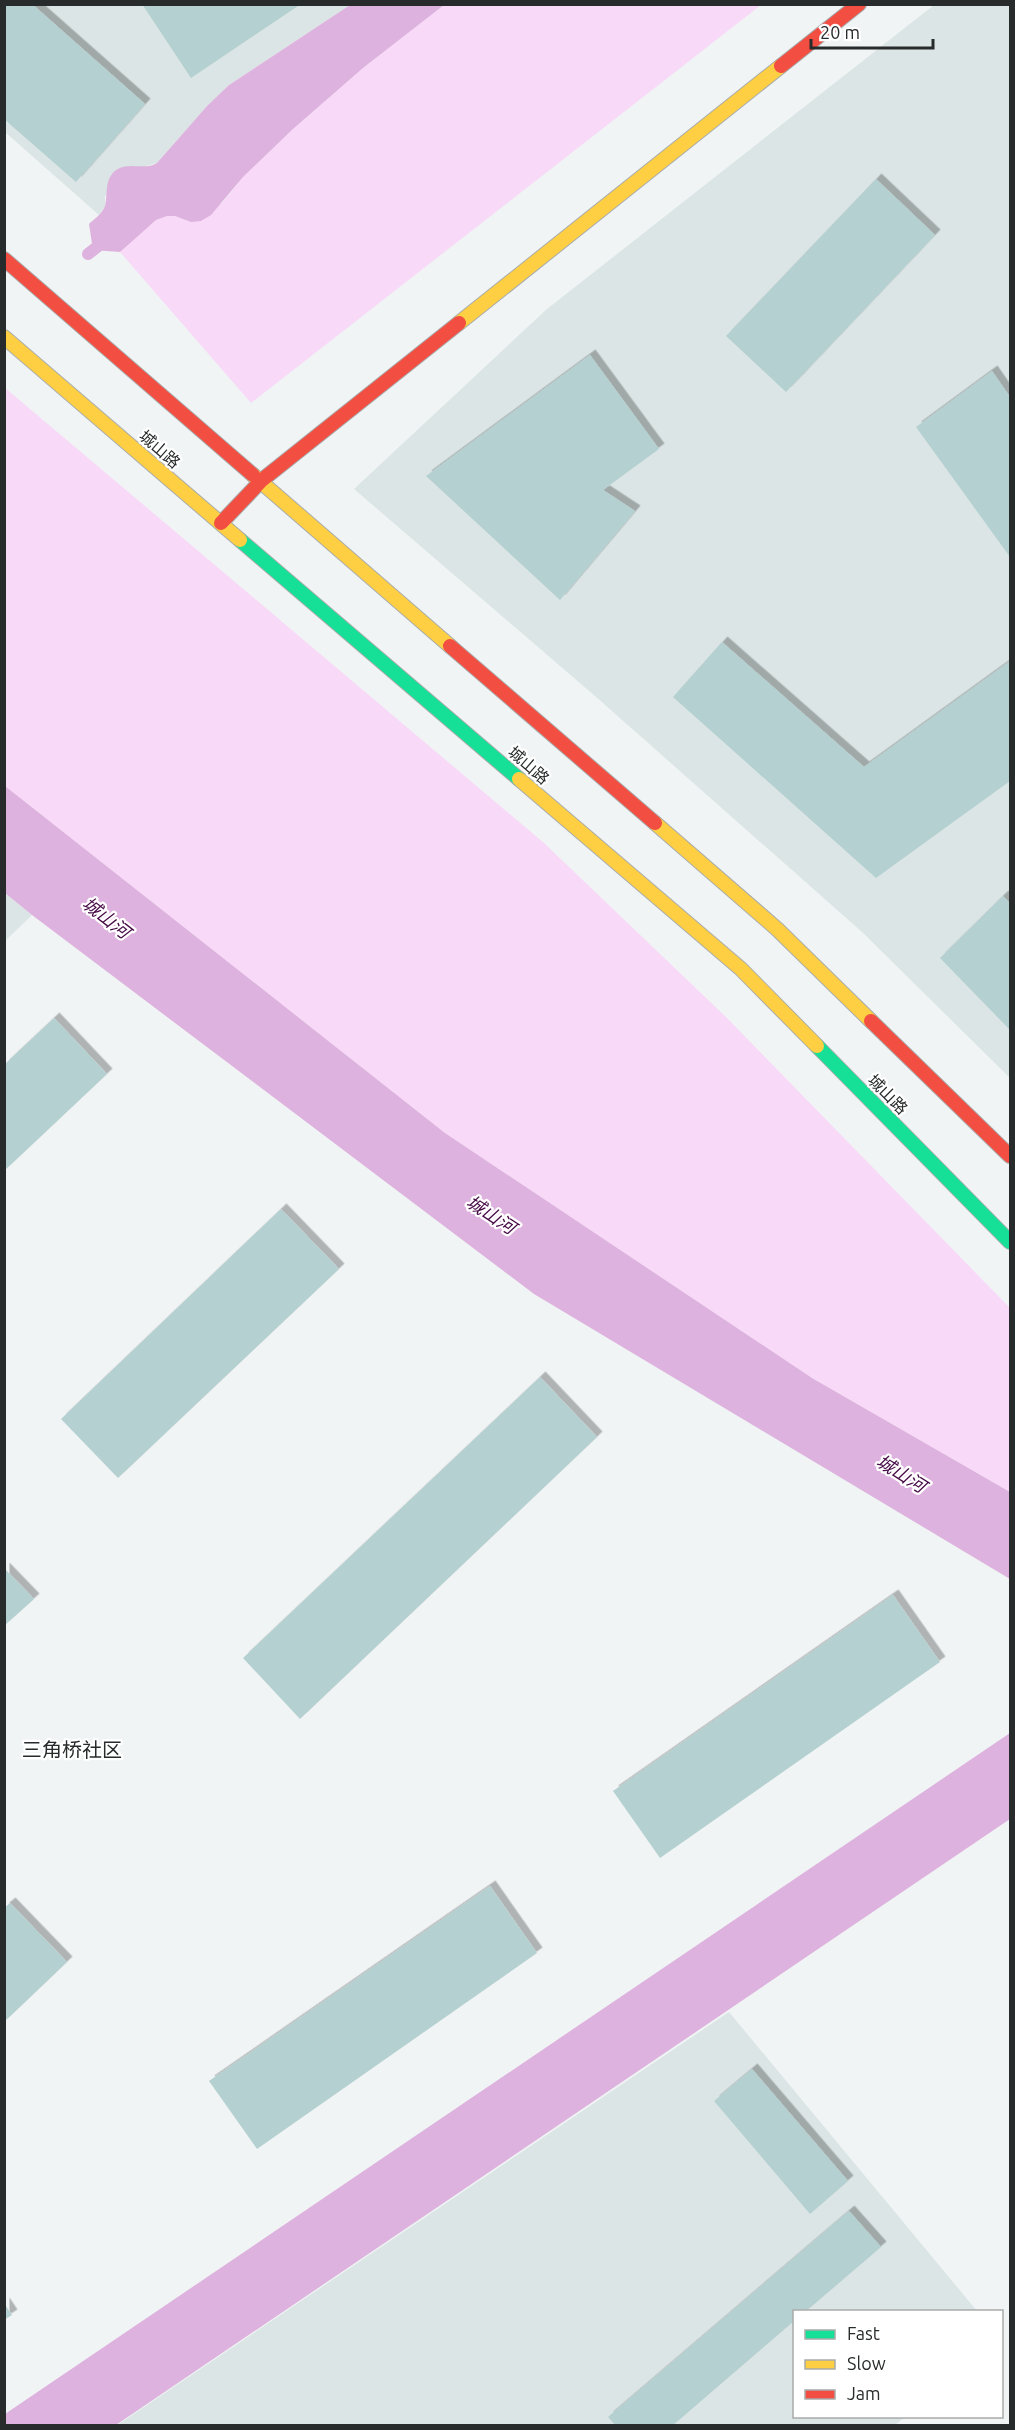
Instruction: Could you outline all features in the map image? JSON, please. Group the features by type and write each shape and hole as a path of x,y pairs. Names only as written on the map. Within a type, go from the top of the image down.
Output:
{"main road":[{"path":"221,523 262,480 859,4"},
{"path":"4,259 262,480 777,929 1011,1156"},
{"name":"城山路","path":"4,337 741,969 1011,1242"}],"shaded area":[{"path":"5,5 350,5 229,85 207,106 157,163 146,166 105,196 105,206 99,215 5,132"},
{"path":"444,5 761,5 251,403 120,252 160,218 173,216 191,222 222,203 243,177 293,129 363,68"},
{"path":"934,5 1010,5 1010,1078 862,932 595,696 354,489 547,309"},
{"path":"4,387 544,843 726,1017 1010,1308 1010,1492 812,1378 445,1133 5,786"},
{"path":"5,893 32,915 5,941"},
{"path":"729,2012 976,2310 793,2310 793,2418 904,2418 895,2425 116,2426"}],"water":[{"path":"350,5 444,5 363,68 293,129 243,177 211,215 201,221 191,222 175,216 167,216 156,220 120,252 93,250 89,224 104,209 108,182 116,170 126,166 147,166 157,163 207,106 229,85"},
{"name":"城山河","path":"5,786 445,1133 812,1378 1010,1492 1010,1579 534,1294 32,915 5,893"},
{"path":"1010,1733 1010,1819 116,2425 5,2425 5,2414"}],"building":[{"path":"4,4 32,4 145,104 76,182 4,119"},
{"path":"142,4 301,4 191,78"},
{"path":"876,179 935,235 786,392 726,336"},
{"path":"590,355 659,449 603,490 635,511 560,600 426,476"},
{"path":"992,371 1010,397 1010,557 916,427"},
{"path":"722,642 864,767 1010,661 1010,781 876,878 673,697"},
{"path":"1003,896 1010,903 1010,1030 940,958"},
{"path":"54,1018 107,1074 4,1171 4,1065"},
{"path":"281,1209 339,1269 118,1478 61,1419"},
{"path":"540,1377 597,1437 300,1719 243,1658"},
{"path":"4,1568 34,1599 4,1626"},
{"path":"893,1595 940,1662 660,1858 613,1791"},
{"path":"490,1886 537,1953 257,2149 209,2081"},
{"path":"10,1903 67,1962 4,2022 4,1908"},
{"path":"752,2069 848,2181 810,2214 714,2101"},
{"path":"849,2211 881,2247 807,2310 793,2310 793,2322 672,2426 616,2426 608,2417"},
{"path":"4,2303 12,2315 4,2320"}],"waterway":[{"path":"88,254 106,240"}],"traffic: fast":[{"path":"240,540 519,779"},
{"path":"817,1046 1010,1242"}],"traffic: slow":[{"path":"459,323 781,66"},
{"path":"4,337 240,540"},
{"path":"253,475 450,646"},
{"path":"519,779 741,969 817,1046"},
{"path":"655,823 777,929 871,1021"}],"traffic: jam":[{"path":"781,66 859,4"},
{"path":"4,259 253,475"},
{"path":"221,523 262,480 459,323"},
{"path":"450,646 655,823"},
{"path":"871,1021 1010,1156"}],"district":[{"name":"三角桥社区","path":"72,1750"}]}
